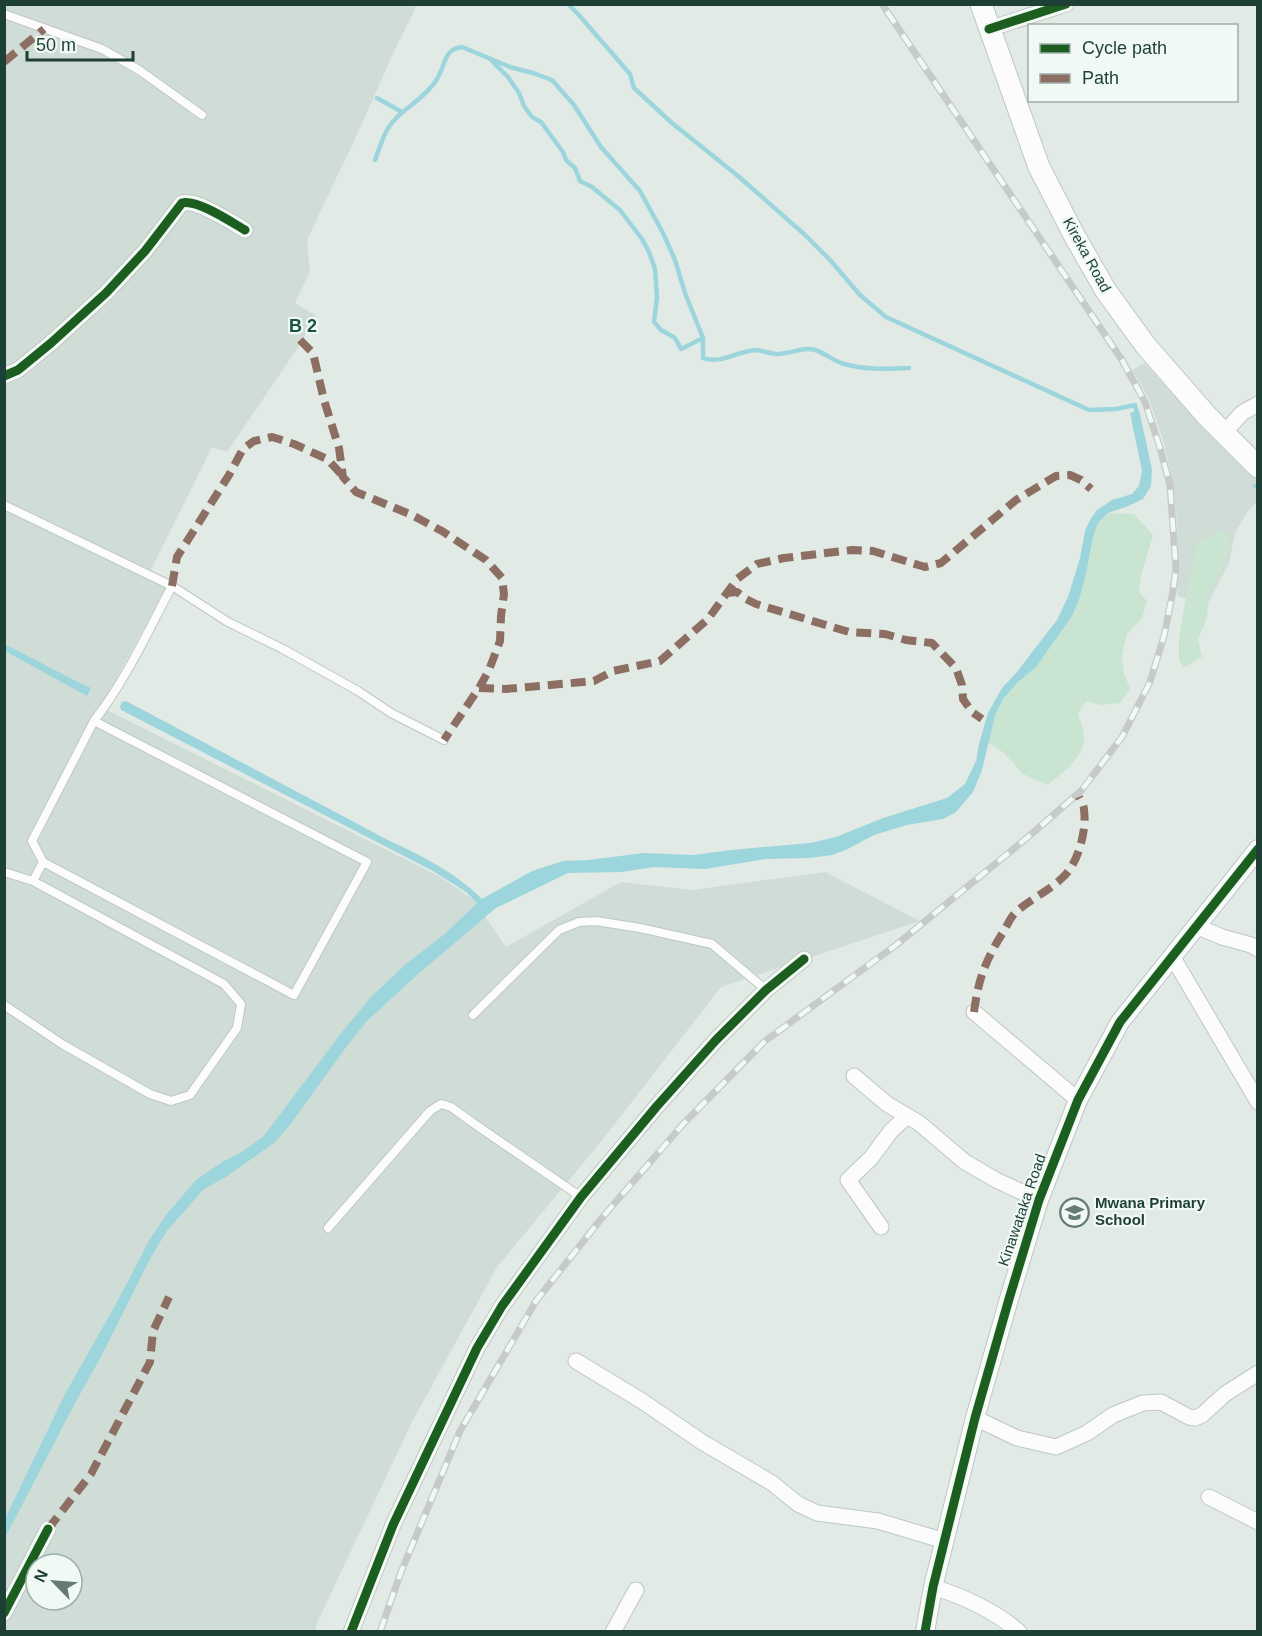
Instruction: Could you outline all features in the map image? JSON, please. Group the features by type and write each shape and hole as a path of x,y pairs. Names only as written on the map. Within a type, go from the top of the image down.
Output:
{"main road":[{"name":"Kireka Road","path":"981,4 1039,167 1106,291 1146,346 1257,467"}],"street":[{"path":"989,29 1066,4"},
{"path":"4,376 18,370 106,293 146,251 182,203 196,204 245,230"},
{"path":"1224,433 1242,413 1257,404"},
{"name":"Kinawataka Road","path":"925,1632 933,1587 975,1418 1039,1200 1078,1100 1120,1023 1257,849"},
{"path":"1196,926 1222,937 1255,945"},
{"path":"1172,956 1257,1102"},
{"path":"351,1632 393,1525 477,1348 502,1306 581,1197 657,1106 716,1040 766,990 804,959"},
{"path":"974,1012 1078,1100"},
{"path":"854,1076 887,1104 919,1123 965,1162 996,1180 1039,1200"},
{"path":"880,1227 848,1180 871,1158 891,1131 907,1116"},
{"path":"576,1361 619,1386 702,1442 772,1483 798,1504 817,1513 878,1521 945,1541"},
{"path":"975,1418 1017,1438 1056,1447 1087,1432 1113,1415 1143,1403 1161,1402 1195,1418 1257,1372"},
{"path":"1209,1497 1257,1522"},
{"path":"4,1613 48,1529"},
{"path":"933,1587 981,1605 1005,1619 1019,1632"},
{"path":"613,1632 636,1590"}],"lane":[{"path":"4,14 102,49 139,70 202,115"},
{"path":"4,505 172,586 228,622 283,649 392,713 444,740"},
{"path":"94,721 367,862 294,995 43,862 32,841 94,721 129,665 172,586"},
{"path":"33,881 43,862"},
{"path":"4,872 33,881 224,984 241,1004 237,1028 190,1095 171,1101 150,1094 62,1044 4,1005"},
{"path":"473,1015 559,930 579,922 596,921 640,928 712,944 766,990"},
{"path":"328,1228 430,1111 441,1104 452,1107 581,1197"}],"shaded area":[{"path":"5,5 417,5 307,240 310,272 295,303 315,315 301,343 227,452 212,447 147,578 166,588 101,707 439,876 474,900 506,947 621,882 692,890 825,872 920,921 721,987 600,1143 497,1267 412,1422 315,1631 5,1632"},
{"path":"1144,363 1257,481 1257,501 1235,533 1229,563 1208,603 1177,596 1177,522 1172,479 1164,443 1149,399 1132,370"}],"green space":[{"path":"1108,513 1134,514 1153,535 1142,572 1139,592 1147,601 1142,618 1127,634 1122,656 1124,673 1130,689 1120,703 1102,705 1086,701 1078,714 1084,733 1082,749 1073,763 1047,785 1023,774 1004,753 988,742 995,716 1003,699 1036,666 1072,616 1086,574 1093,537 1098,523"},
{"path":"1220,531 1227,533 1230,543 1221,573 1209,589 1207,618 1198,639 1202,657 1183,668 1179,660 1179,638 1197,543"}],"water":[{"path":"1139,410 1152,469 1151,486 1143,499 1108,513 1098,523 1079,600 1072,616 1036,667 1003,699 995,716 982,770 973,792 956,812 943,819 907,825 874,835 832,855 765,859 705,869 654,867 622,872 568,873 496,908 367,1021 290,1125 274,1143 226,1177 204,1189 166,1232 5,1538 5,1519 65,1394 150,1239 166,1215 196,1180 263,1137 371,997 406,964 446,933 477,903 466,892 433,871 121,710 122,702 126,701 426,859 461,881 482,899 532,871 563,861 644,853 694,855 810,843 836,837 883,818 947,798 965,784 976,761 988,713 1002,688 1057,620 1068,597 1090,520 1097,510 1112,500 1132,494 1139,486 1142,471 1130,413"},
{"path":"4,644 91,688 87,696 5,651"}],"waterway":[{"path":"568,4 630,74 634,88 804,234 860,295 886,317 1089,410 1116,409 1135,405 1137,415"},
{"path":"375,160 391,124 425,94 438,77 447,56 457,48 462,47 510,67 552,80 574,105 601,147 640,191 663,233 703,338 703,358 723,359 757,350 775,354 811,349 841,363 858,367 909,368"},
{"path":"491,60 508,77 532,117 541,122 563,152 566,160 575,168 580,181 592,187 620,210 642,239 655,269 657,297 654,322 661,330 675,338 681,349 703,338"},
{"path":"377,98 402,112"}],"railway":[{"path":"380,1632 401,1572 460,1431 536,1301 601,1219 684,1123 765,1041 896,945 1081,791 1122,737 1150,682 1164,636 1176,569 1170,485 1145,402 1122,360 882,4"}],"marked path":[{"path":"4,62 44,29"},
{"path":"300,340 313,353 339,448 343,477 356,492 412,515 442,531 486,560 502,578 504,594 500,641 479,688 444,740"},
{"path":"172,586 177,557 243,449 254,441 272,437 294,444 327,459 343,476"},
{"path":"479,688 506,689 594,681 613,671 660,661 708,619 737,579 757,564 784,558 852,550 873,551 925,567 941,563 1016,500 1056,476 1070,475 1081,480 1091,489"},
{"path":"726,593 737,592 756,604 849,632 885,634 906,640 932,643 956,668 962,685 963,699 972,712 982,719"},
{"path":"974,1012 980,981 987,962 1012,916 1025,904 1056,883 1073,865 1083,837 1085,818 1079,797"},
{"path":"48,1529 91,1474 150,1362 153,1331 169,1297"}],"cycle path":[{"path":"989,29 1066,4"},
{"path":"4,376 18,370 106,293 145,251 182,203 196,204 245,230"},
{"path":"925,1632 933,1587 975,1418 1009,1299 1039,1200 1078,1100 1120,1022 1258,849"},
{"path":"351,1632 393,1525 477,1348 502,1306 581,1197 657,1106 716,1040 766,990 804,959"},
{"path":"4,1613 48,1529"}],"place":[{"name":"Mwana Primary School","path":"1074,1212"}],"district":[{"name":"B 2","path":"303,326"}]}
